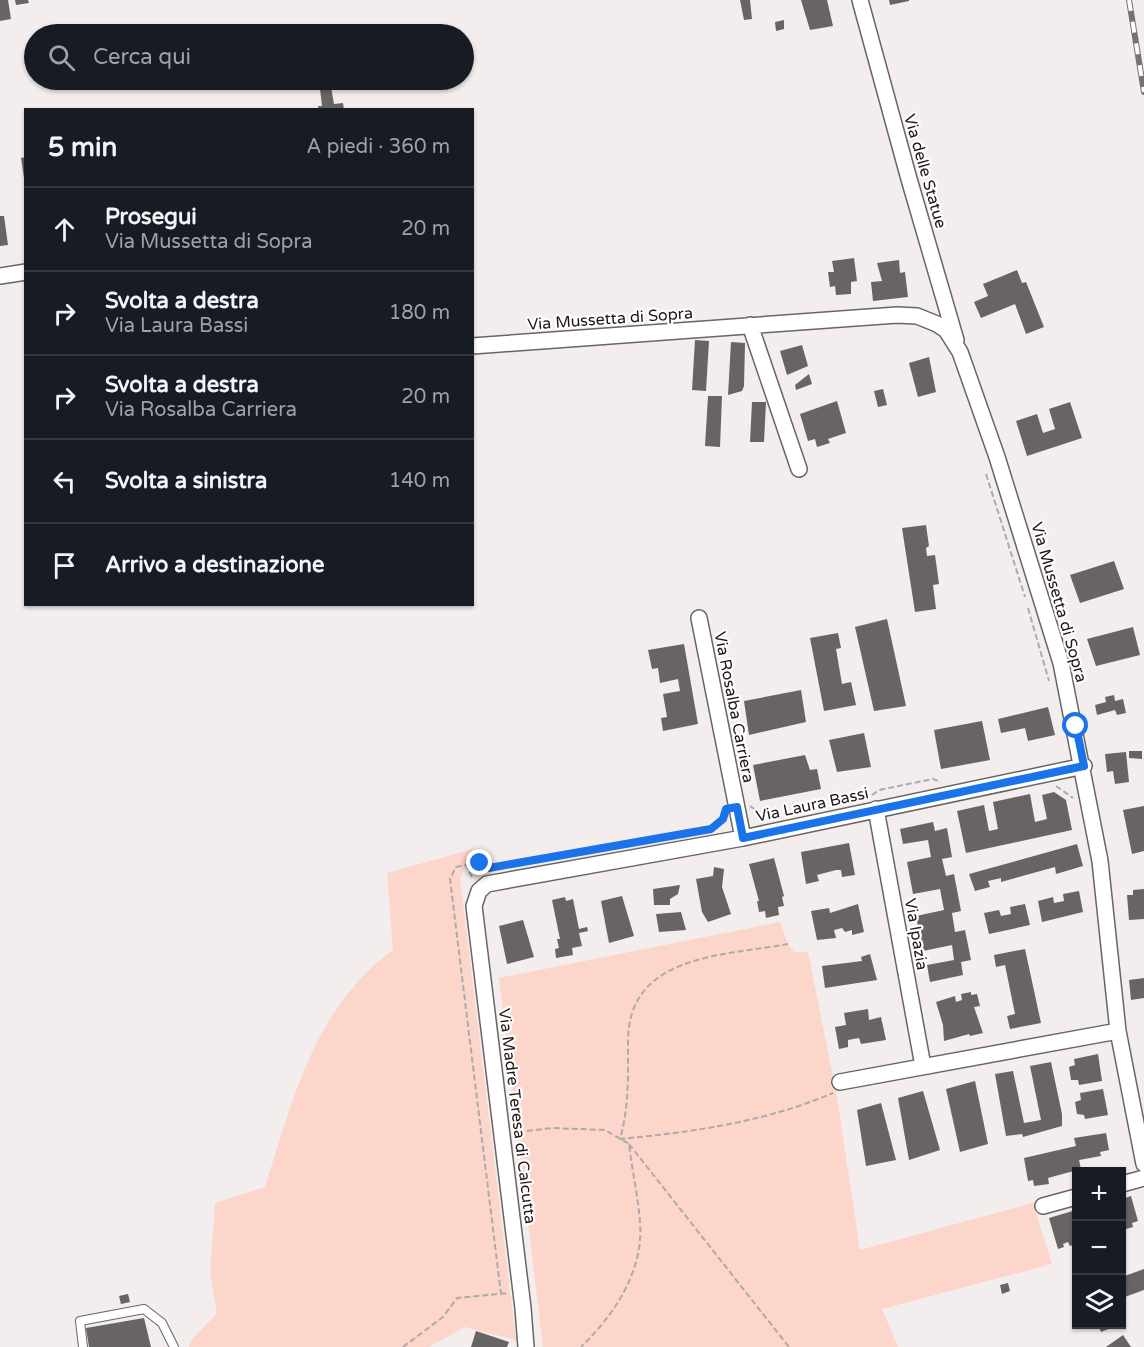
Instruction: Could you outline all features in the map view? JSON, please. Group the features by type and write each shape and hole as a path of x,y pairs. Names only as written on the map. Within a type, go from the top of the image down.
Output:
{"street":[{"name":"Via delle Statue","path":"860,0 960,352"},
{"path":"0,276 24,272"},
{"name":"Via Mussetta di Sopra","path":"474,346 917,316 946,330 960,352 1000,467 1061,663 1084,766 1100,861 1118,1031 1144,1164"},
{"path":"750,326 799,469"},
{"name":"Via Rosalba Carriera","path":"699,618 743,838"},
{"name":"Via Laura Bassi","path":"478,891 487,884 743,838 873,803 1084,766"},
{"name":"Via Ipazia","path":"873,803 923,1066"},
{"name":"Via Madre Teresa di Calcutta","path":"478,891 474,906 526,1347"},
{"path":"839,1086 923,1066 1118,1031"},
{"path":"1126,1183 1144,1178"},
{"path":"1043,1206 1072,1198"}],"lane":[{"path":"82,1347 80,1321 144,1309 162,1323 174,1347"}],"path":[{"path":"986,471 1052,689"},
{"path":"873,803 879,790 933,779 944,782"},
{"path":"711,829 723,819 726,809 751,805 759,815 768,818"},
{"path":"501,1294 450,879 456,867 480,863 489,868 582,851"},
{"path":"466,865 478,891"},
{"path":"620,1139 625,1121 630,1074 629,1024 639,996 655,978 676,966 788,944"},
{"path":"620,1139 707,1130 772,1114 839,1086"},
{"path":"519,1132 552,1128 605,1130 629,1144 789,1347"},
{"path":"581,1347 602,1326 636,1268 640,1223 629,1144"},
{"path":"403,1347 442,1317 457,1298 521,1292"}],"shaded area":[{"path":"473,849 460,878 516,1340 465,1327 429,1347 189,1347 189,1343 217,1313 210,1273 215,1203 265,1187 297,1089 325,1027 366,973 393,950 387,873"},
{"path":"780,922 788,944 794,952 808,952 837,1097 860,1250 1033,1203 1052,1264 882,1309 898,1347 543,1347 499,978"}],"building":[{"path":"0,0 8,0 11,19 0,21"},
{"path":"15,0 28,0 29,3 16,5"},
{"path":"740,0 750,0 752,19 744,20"},
{"path":"801,0 827,0 833,26 810,30"},
{"path":"889,0 909,0 909,1 890,5"},
{"path":"784,20 784,29 776,31 775,22"},
{"path":"320,90 332,90 334,104 343,103 344,108 318,108 318,106 322,106"},
{"path":"24,157 24,178 21,158"},
{"path":"0,216 4,216 8,245 0,246"},
{"path":"854,258 857,281 851,282 851,294 836,295 835,286 830,287 828,272 834,272 832,261"},
{"path":"899,260 900,273 905,272 908,297 873,301 871,282 882,281 877,263"},
{"path":"1017,270 1022,283 1026,282 1044,327 1026,334 1015,304 981,318 974,302 988,296 983,284"},
{"path":"695,340 709,341 706,391 692,390"},
{"path":"731,342 745,343 744,386 742,391 728,395"},
{"path":"802,345 808,366 787,375 780,351"},
{"path":"929,357 936,392 918,397 909,363"},
{"path":"809,374 812,384 796,390 795,385"},
{"path":"883,389 887,405 878,407 874,391"},
{"path":"708,396 722,396 720,447 705,446"},
{"path":"837,401 846,433 828,439 830,443 817,447 815,439 808,441 800,414"},
{"path":"752,402 766,402 764,442 750,442"},
{"path":"1070,402 1082,438 1027,456 1016,421 1037,414 1043,433 1055,429 1049,409"},
{"path":"926,525 929,546 926,548 927,556 935,555 939,584 933,585 936,609 915,612 902,528"},
{"path":"1114,561 1124,589 1080,603 1070,575"},
{"path":"887,619 906,706 874,711 855,627"},
{"path":"1133,627 1140,655 1096,666 1087,639"},
{"path":"838,633 841,648 836,649 842,684 851,682 856,705 824,711 810,638"},
{"path":"684,644 698,724 663,731 661,718 667,717 663,694 680,691 678,679 660,683 658,668 652,669 648,650"},
{"path":"801,690 806,722 749,735 744,701"},
{"path":"1114,695 1115,701 1123,699 1126,713 1117,715 1115,710 1097,715 1095,705 1106,702 1105,697"},
{"path":"1048,707 1055,735 1028,741 1025,728 1001,733 998,719"},
{"path":"982,721 990,760 941,769 934,730"},
{"path":"864,733 871,767 837,772 829,740"},
{"path":"1129,751 1142,751 1142,759 1129,758"},
{"path":"1126,752 1129,782 1115,784 1113,771 1107,772 1105,754"},
{"path":"805,755 810,770 817,769 821,789 760,801 753,765"},
{"path":"1054,792 1066,800 1072,830 966,853 957,811 984,805 989,831 998,829 993,802 1030,794 1035,822 1047,819 1042,795"},
{"path":"1144,806 1144,851 1132,854 1123,810"},
{"path":"933,822 935,831 947,828 952,857 942,859 946,876 954,874 961,911 952,913 955,932 965,930 971,960 961,962 963,975 930,982 927,965 954,960 952,945 923,951 916,916 944,910 940,889 913,894 907,862 931,857 928,840 903,844 900,829"},
{"path":"849,843 855,875 842,877 841,870 836,870 817,875 819,881 806,884 801,852"},
{"path":"1077,844 1083,866 1056,874 1055,867 1001,882 1001,878 988,881 990,887 975,891 969,874"},
{"path":"774,858 784,896 782,897 784,906 778,907 779,915 766,918 765,911 759,912 757,901 759,901 749,864"},
{"path":"714,867 724,869 722,887 731,914 708,922 702,912 696,879 713,876"},
{"path":"680,885 678,894 670,899 670,905 654,905 653,889"},
{"path":"1144,889 1144,919 1129,920 1127,895 1133,895 1133,890"},
{"path":"1079,891 1083,912 1042,922 1038,901 1053,897 1054,903 1064,901 1063,894"},
{"path":"622,896 634,936 609,943 601,901"},
{"path":"565,897 566,901 573,899 579,929 587,927 588,931 579,933 582,946 572,948 573,955 556,958 555,949 559,948 557,939 560,939 552,900"},
{"path":"858,904 864,932 852,935 852,930 845,932 842,928 834,930 836,938 817,940 811,911 829,908 830,913"},
{"path":"1025,904 1030,925 989,934 984,913 999,910 1001,916 1011,914 1010,907"},
{"path":"681,912 686,930 659,932 656,914"},
{"path":"523,920 534,957 507,964 499,926"},
{"path":"1025,949 1041,1023 1010,1029 1007,1016 1015,1014 1005,965 996,967 994,955"},
{"path":"870,954 877,980 825,988 822,966 862,961 861,957"},
{"path":"1144,978 1144,998 1131,1000 1129,980"},
{"path":"971,992 971,995 977,994 980,1006 974,1007 983,1033 970,1036 969,1034 944,1041 943,1025 936,1002 955,996 956,1002 962,1000 961,994"},
{"path":"868,1009 869,1020 881,1017 886,1040 861,1044 859,1038 848,1040 848,1047 839,1049 835,1027 846,1025 844,1013"},
{"path":"1098,1054 1102,1081 1079,1085 1078,1080 1071,1080 1069,1067 1075,1065 1074,1059"},
{"path":"1051,1062 1062,1114 1062,1126 1023,1137 1022,1134 1006,1136 995,1074 1013,1071 1024,1123 1041,1120 1030,1066"},
{"path":"975,1081 988,1144 960,1152 946,1089"},
{"path":"1103,1089 1108,1115 1085,1119 1084,1115 1077,1114 1075,1102 1081,1100 1080,1093"},
{"path":"923,1091 940,1150 909,1160 898,1098"},
{"path":"881,1103 896,1160 866,1166 857,1110"},
{"path":"1106,1133 1109,1150 1100,1152 1101,1156 1079,1160 1081,1167 1072,1167 1072,1171 1048,1178 1049,1184 1034,1186 1033,1180 1028,1181 1024,1158 1076,1146 1074,1138"},
{"path":"1131,1196 1138,1221 1132,1223 1133,1227 1126,1229 1126,1221 1126,1198"},
{"path":"1072,1211 1072,1245 1068,1242 1063,1244 1064,1247 1058,1249 1049,1218"},
{"path":"1144,1269 1144,1290 1126,1297 1126,1276"},
{"path":"1008,1283 1010,1291 1002,1294 1000,1285"},
{"path":"128,1294 130,1302 121,1304 119,1296"},
{"path":"144,1318 151,1347 89,1347 86,1328"},
{"path":"476,1331 509,1342 507,1347 471,1347"},
{"path":"1123,1335 1131,1347 1106,1347"}],"railway":[{"path":"1129,0 1144,92"}],"route":[{"path":"480,863 489,868 711,829 723,819 726,809 737,807 743,838 1084,766 1076,726"}]}
